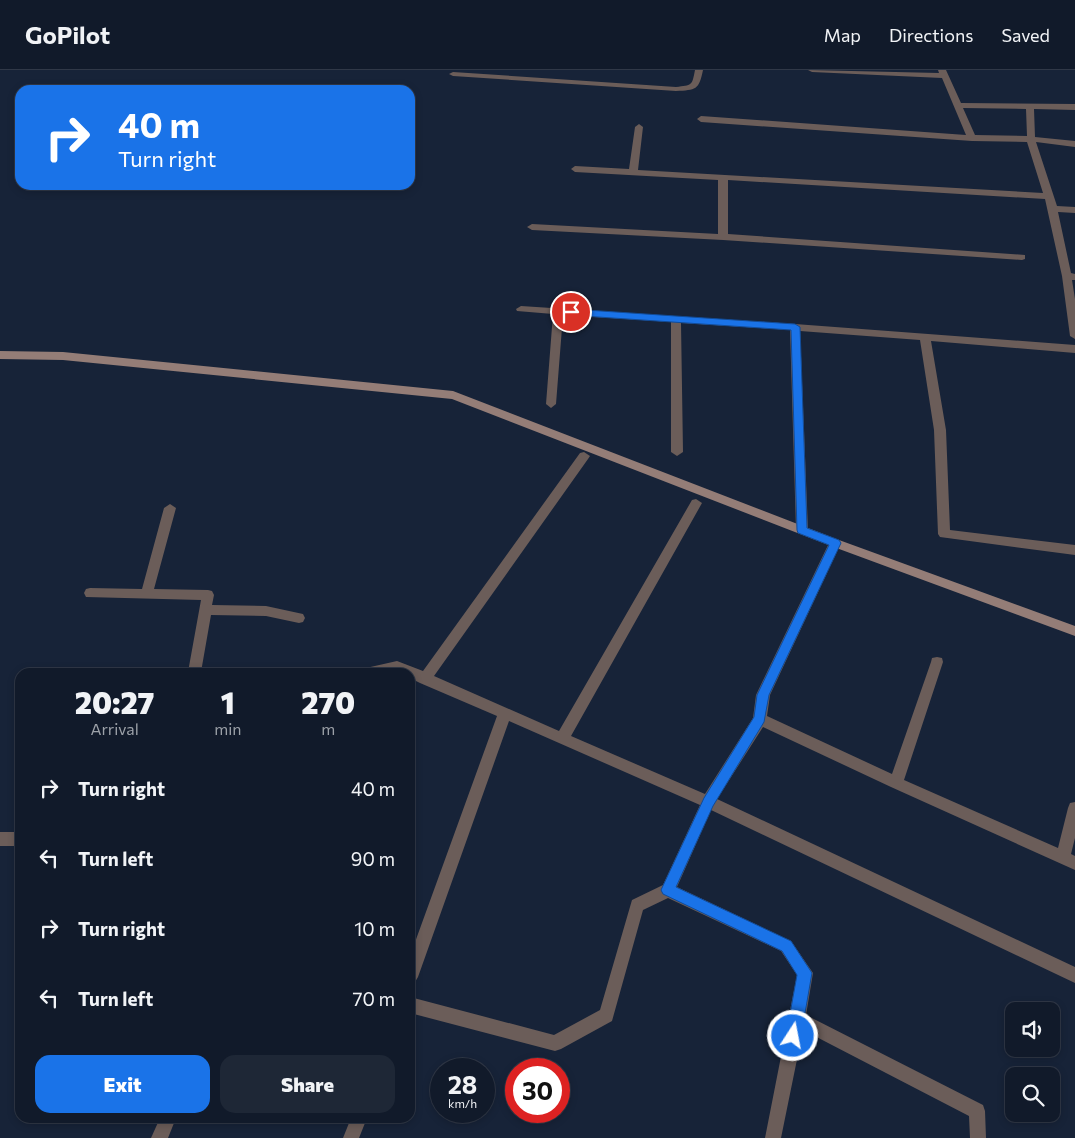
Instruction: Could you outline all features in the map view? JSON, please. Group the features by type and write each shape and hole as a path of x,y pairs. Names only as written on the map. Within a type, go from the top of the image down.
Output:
{"street":[{"path":"453,74 676,89 691,88 696,84 699,70"},
{"path":"812,70 944,73 972,138"},
{"path":"958,105 1075,108"},
{"path":"1030,107 1030,139 1053,209 1071,277 1075,336"},
{"path":"701,119 972,138 1030,139 1075,144"},
{"path":"633,172 639,127"},
{"path":"575,169 1049,196"},
{"path":"723,177 723,237"},
{"path":"1053,209 1075,210"},
{"path":"532,227 723,237 1022,257"},
{"path":"521,309 795,327 1075,349"},
{"path":"551,404 558,311"},
{"path":"676,319 677,452"},
{"path":"795,327 802,530"},
{"path":"925,337 940,430 944,534 1075,550"},
{"path":"0,355 64,356 453,395 835,543 1075,630"},
{"path":"426,679 584,456"},
{"path":"562,739 696,503"},
{"path":"147,594 170,508"},
{"path":"415,1006 555,1042 606,1015 637,905 668,890 708,802 760,718 763,695 835,543"},
{"path":"90,593 208,594 195,668"},
{"path":"205,610 266,612 299,618"},
{"path":"896,783 937,662"},
{"path":"388,668 397,666 401,668"},
{"path":"415,674 708,802 1075,975"},
{"path":"415,963 505,713"},
{"path":"760,718 896,783 1069,861 1075,808"},
{"path":"0,839 15,839"},
{"path":"668,890 786,946 805,973 773,1138"},
{"path":"797,1019 977,1111 978,1138"},
{"path":"159,1138 166,1123"},
{"path":"351,1138 357,1123"}],"route":[{"path":"571,312 795,327 802,530 835,543 763,695 760,718 708,802 668,890 786,946 805,973 793,1036"}]}
